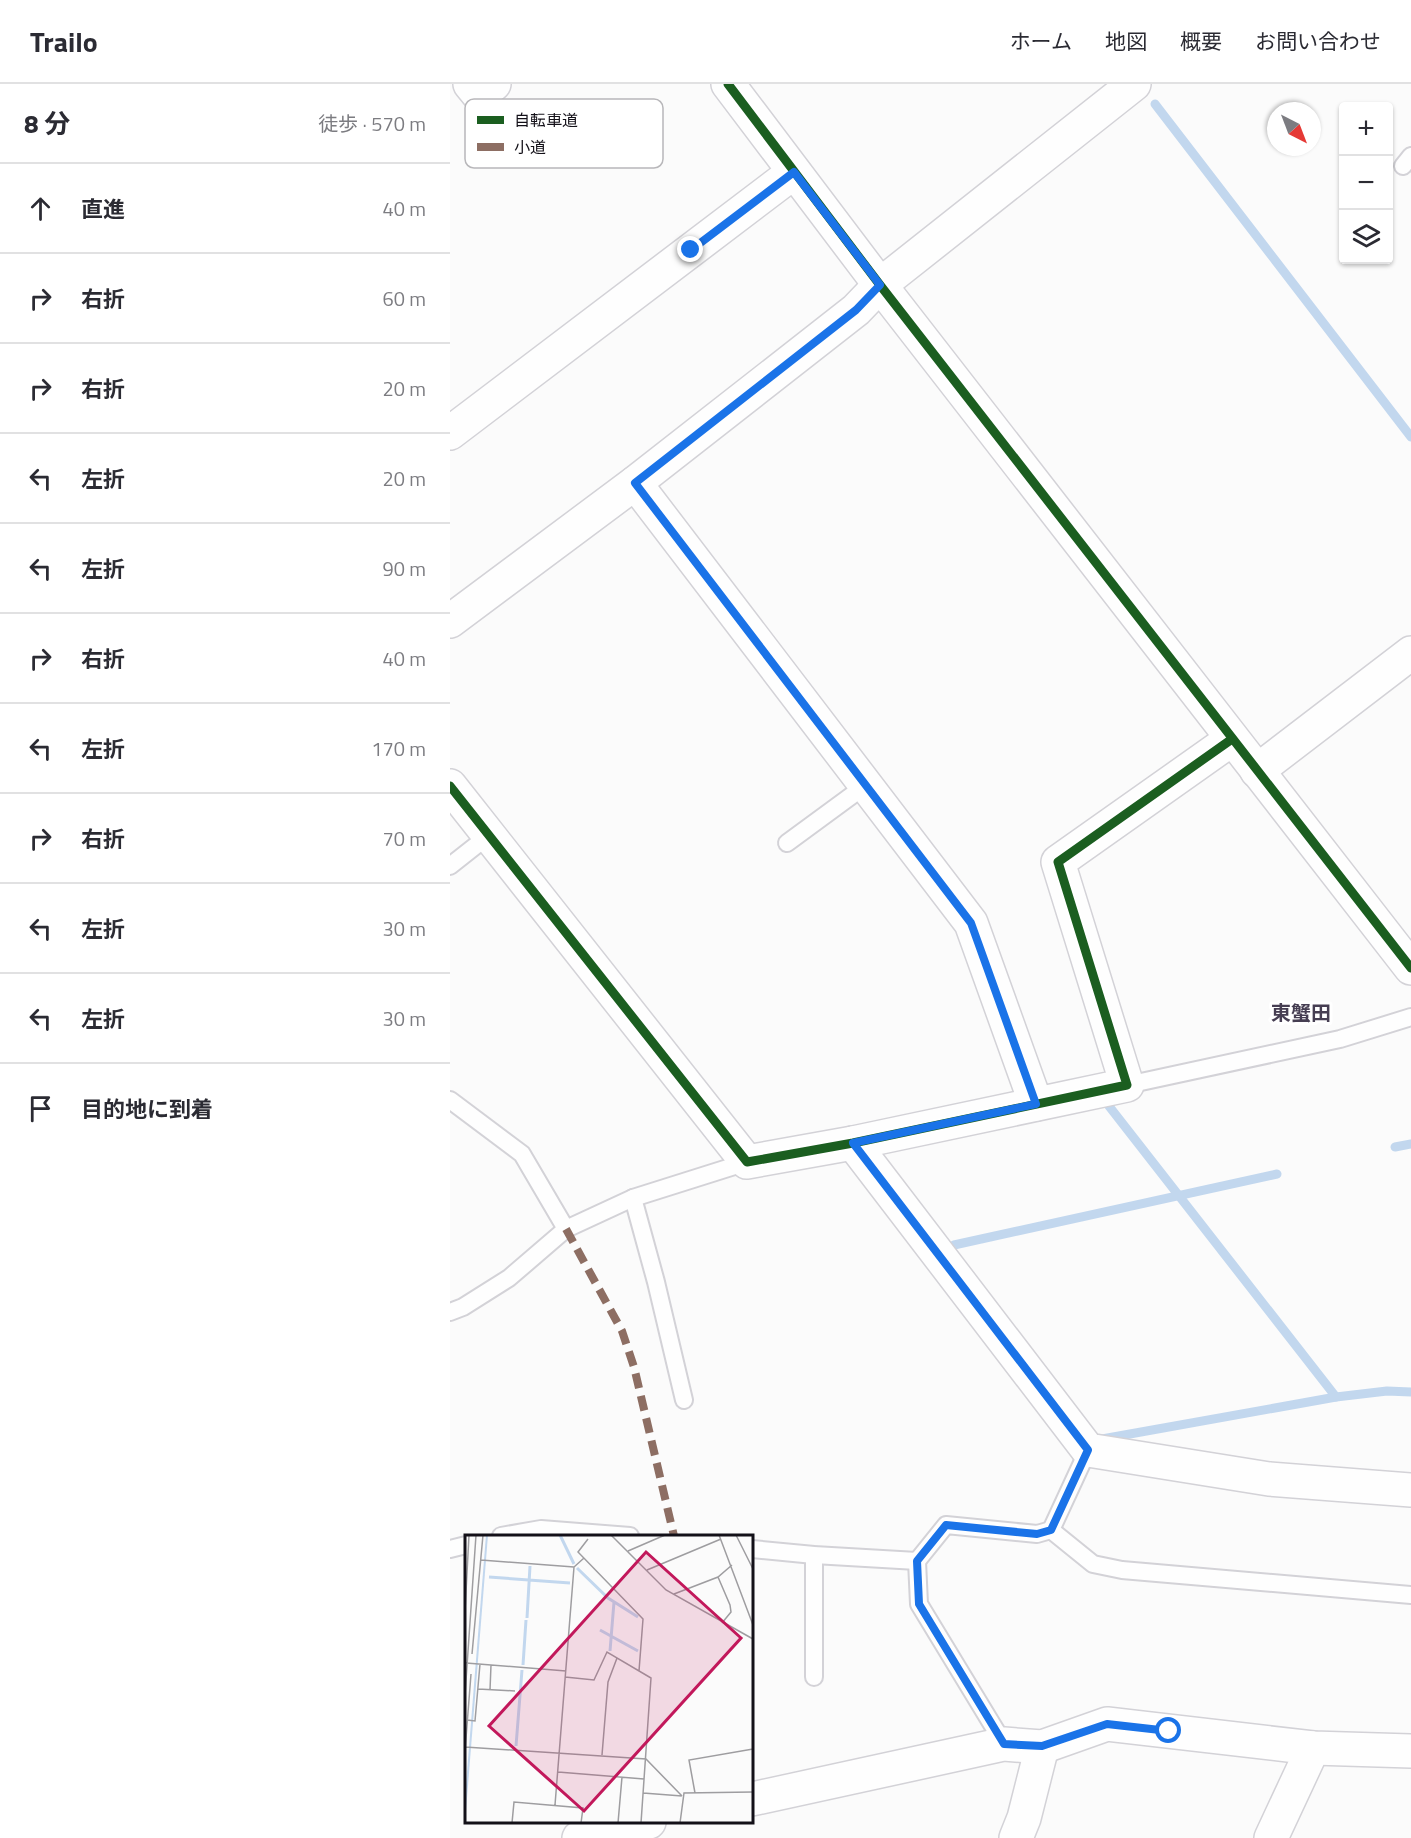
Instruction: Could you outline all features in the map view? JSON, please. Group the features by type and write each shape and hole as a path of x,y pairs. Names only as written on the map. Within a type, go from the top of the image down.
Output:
{"street":[{"path":"470,84 479,95 494,84"},
{"path":"728,84 880,285 1411,968"},
{"path":"450,621 635,483 856,310 880,285 1134,84"},
{"path":"450,433 794,172"},
{"path":"635,483 971,923 1036,1104"},
{"path":"1257,771 1411,653"},
{"path":"450,786 747,1162 853,1143 1127,1085 1058,862 1232,739"},
{"path":"853,1143 1088,1450 1269,1479 1411,1490"},
{"path":"753,1799 1004,1744 1042,1746 1107,1724 1313,1748 1411,1751"},
{"path":"1016,1838 1024,1818 1042,1746"},
{"path":"1270,1838 1313,1748"},
{"path":"579,1838 636,1827"}],"lane":[{"path":"787,843 866,786"},
{"path":"450,866 488,836"},
{"path":"1127,1085 1340,1040 1411,1017"},
{"path":"450,1100 522,1154 566,1229"},
{"path":"450,1312 463,1307 509,1278 566,1229 633,1198 747,1162"},
{"path":"633,1198 684,1400"},
{"path":"1004,1744 919,1604 917,1561 946,1525 1037,1534 1051,1530 1088,1450"},
{"path":"507,1535 541,1529 596,1535"},
{"path":"1051,1530 1093,1564 1122,1570 1411,1594"},
{"path":"450,1549 465,1545"},
{"path":"753,1549 917,1561"},
{"path":"814,1555 814,1677"}],"waterway":[{"path":"1155,104 1411,437"},
{"path":"1105,1101 1336,1397"},
{"path":"1395,1147 1411,1144"},
{"path":"954,1245 1277,1174"},
{"path":"1102,1439 1336,1397 1387,1391 1411,1392"}],"marked path":[{"path":"566,1229 622,1331 634,1367 674,1535"}],"cycle path":[{"path":"728,84 880,285 1411,968"},
{"path":"450,786 747,1162 853,1143 1127,1085 1058,862 1232,739"}],"district":[{"name":"東蟹田","path":"1301,1013"}],"route":[{"path":"691,250 794,172 880,285 856,310 635,483 971,923 1036,1104 853,1143 1088,1450 1051,1530 1037,1534 946,1525 917,1561 919,1604 1004,1744 1042,1746 1107,1724 1169,1731"}]}
